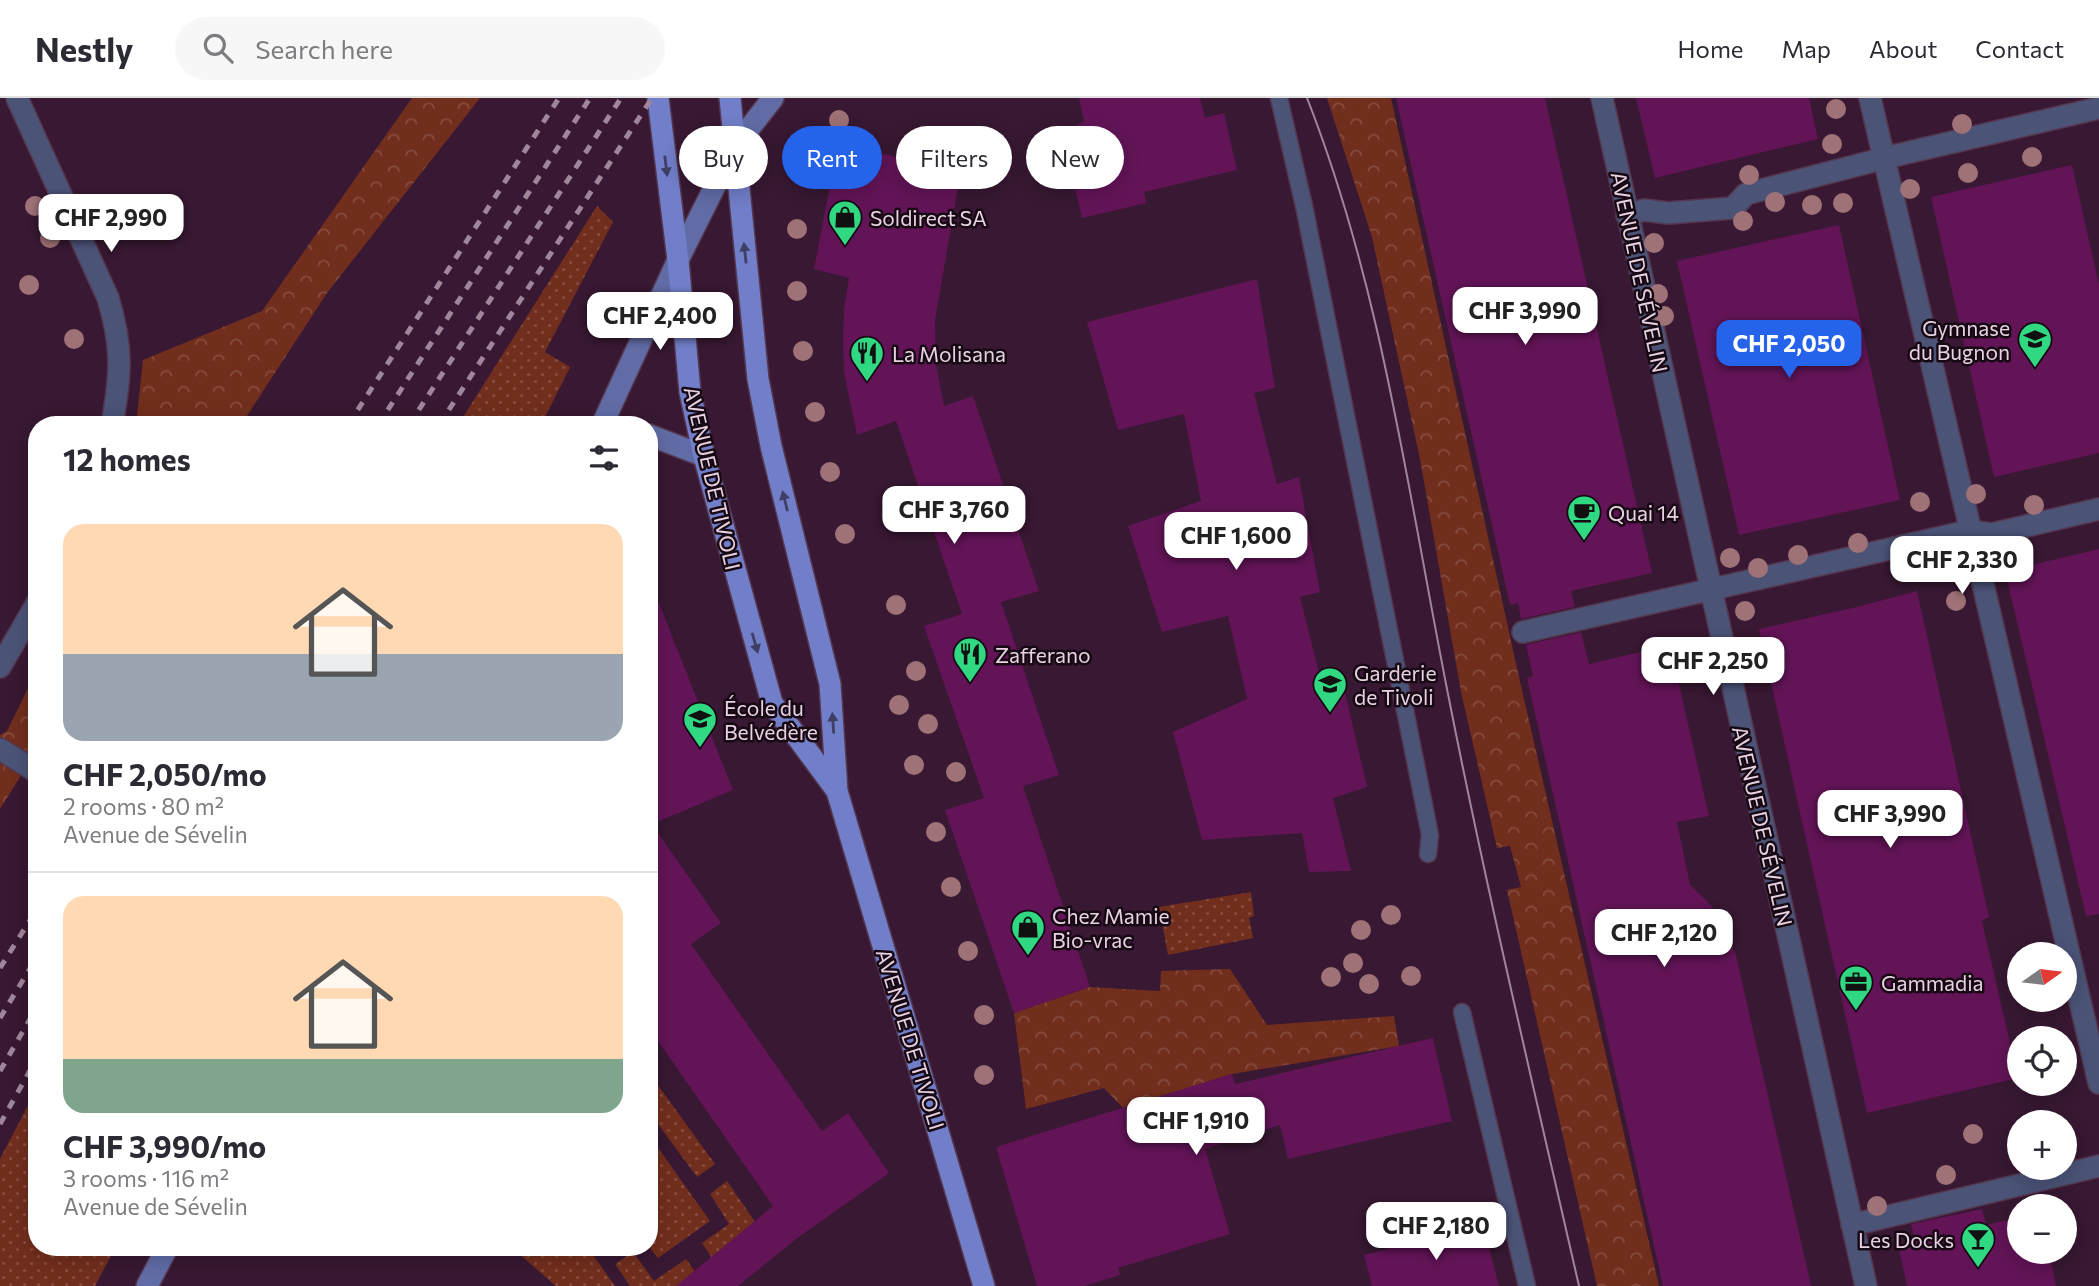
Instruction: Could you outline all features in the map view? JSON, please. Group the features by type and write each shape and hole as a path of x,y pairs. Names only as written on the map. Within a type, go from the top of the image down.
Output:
{"main road":[{"name":"AVENUE DE TIVOLI","path":"658,98 690,391 704,456 772,703 837,791"},
{"name":"AVENUE DE TIVOLI","path":"730,103 732,126"},
{"name":"AVENUE DE TIVOLI","path":"738,189 758,379 771,446 830,684 837,791 984,1286"}],"street":[{"path":"17,98 108,298 117,330 120,361 113,416"},
{"path":"751,126 773,98"},
{"name":"AVENUE DE SÉVELIN","path":"1602,98 1866,1286"},
{"path":"1870,98 2099,1083"},
{"path":"1627,215 1644,210 1668,214 1733,208 1746,194 2099,108"},
{"path":"606,416 677,260 713,189"},
{"path":"658,438 704,456"},
{"path":"1523,632 1969,531 1992,534 2099,509"},
{"path":"0,667 28,619"},
{"path":"0,749 28,766"},
{"path":"1852,1225 2099,1166"},
{"path":"147,1286 163,1256"}],"lane":[{"path":"1279,98 1307,220 1430,835 1428,854"},
{"path":"1462,1012 1527,1286"}],"green space":[{"path":"412,98 480,98 327,293 247,416 137,416 143,360 262,311"},
{"path":"1327,98 1391,98 1519,677 1659,1286 1597,1286 1507,890 1521,887 1510,846 1497,848 1461,692 1420,459 1372,237"},
{"path":"597,206 613,222 545,352 570,367 546,416 464,416"},
{"path":"28,688 28,764 0,809 0,735 7,731"},
{"path":"1251,892 1254,916 1249,918 1253,938 1168,955 1159,907"},
{"path":"1230,969 1267,1025 1394,1016 1399,1046 1232,1074 1123,1108 1104,1088 1026,1109 1014,1013 1090,987 1160,991 1161,971"},
{"path":"658,1085 715,1164 697,1177 658,1124"},
{"path":"28,1105 28,1256 111,1256 95,1286 0,1286 0,1159"},
{"path":"658,1148 710,1221 658,1258 656,1256"},
{"path":"727,1181 760,1229 714,1261 702,1243 729,1224 710,1194"},
{"path":"521,1256 594,1256 615,1286 556,1286"},
{"path":"627,1256 636,1256 654,1281 686,1259 698,1276 684,1286 630,1286 615,1264"}],"building":[{"path":"1079,98 1200,98 1205,118 1224,113 1237,170 1144,192 1146,203 1082,218 1075,189 1124,189 1124,126 1077,126 1084,121"},
{"path":"1396,98 1545,98 1652,573 1571,591 1575,607 1521,619 1518,603 1510,605"},
{"path":"1636,98 1809,98 1818,139 1655,178"},
{"path":"882,154 896,157 896,189 958,189 935,320 936,364 944,406 973,396 1039,591 1001,602 1059,775 1023,786 1090,987 1014,1013 945,810 984,798 924,626 962,614 896,421 857,435 844,372 844,309 849,278 814,269 829,189 882,189"},
{"name":"Gymnase du Bugnon","path":"2072,165 2099,285 2099,453 1994,477 1931,197"},
{"path":"1839,225 1900,500 1739,535 1677,261"},
{"path":"1257,279 1275,388 1254,393 1277,484 1299,477 1320,592 1300,597 1321,681 1342,679 1367,787 1333,798 1351,871 1309,872 1302,833 1202,840 1173,732 1247,699 1228,616 1162,632 1128,526 1201,501 1184,414 1118,430 1087,322"},
{"path":"2099,549 2099,914 2086,916 2005,571"},
{"path":"1917,591 1989,917 1982,921 2007,1030 2007,1081 1867,1113 1759,629"},
{"path":"658,601 733,790 659,821 658,818"},
{"path":"1581,632 1589,664 1670,645 1709,816 1677,822 1690,885 1709,903 1721,920 1736,955 1811,1286 1663,1286 1527,678 1533,676 1526,645"},
{"path":"658,833 721,923 691,944 822,1131 848,1113 889,1173 796,1239 738,1286 676,1286 773,1206 658,1041"},
{"path":"1433,1038 1452,1121 1288,1159 1280,1125 1205,1149 1230,1234 1118,1268 1120,1275 1084,1286 1037,1286 996,1147 1232,1074 1235,1084"},
{"name":"Les Docks","path":"1982,1209 1986,1225 2007,1220 2007,1264 2052,1264 2056,1286 1907,1286 1898,1244 1915,1241 1911,1224"},
{"path":"1483,1224 1499,1286 1372,1286 1364,1255"}],"tram line":[{"path":"1307,98 1355,243 1391,392 1479,842 1579,1286"}],"railway":[{"path":"354,416 559,98"},
{"path":"384,416 590,98"},
{"path":"415,416 621,98"},
{"path":"445,416 652,98"},
{"path":"0,968 28,923"},
{"path":"0,1018 28,972"},
{"path":"0,1071 28,1023"},
{"path":"0,1124 28,1074"}],"place":[{"name":"Soldirect SA","path":"845,247"},
{"name":"Gymnase du Bugnon","path":"2035,369"},
{"name":"La Molisana","path":"867,383"},
{"name":"Quai 14","path":"1584,542"},
{"name":"Zafferano","path":"970,684"},
{"name":"Garderie de Tivoli","path":"1330,714"},
{"name":"École du Belvédère","path":"700,749"},
{"name":"Chez Mamie Bio-vrac","path":"1028,957"},
{"name":"Gammadia","path":"1856,1012"},
{"name":"Les Docks","path":"1978,1269"}]}
